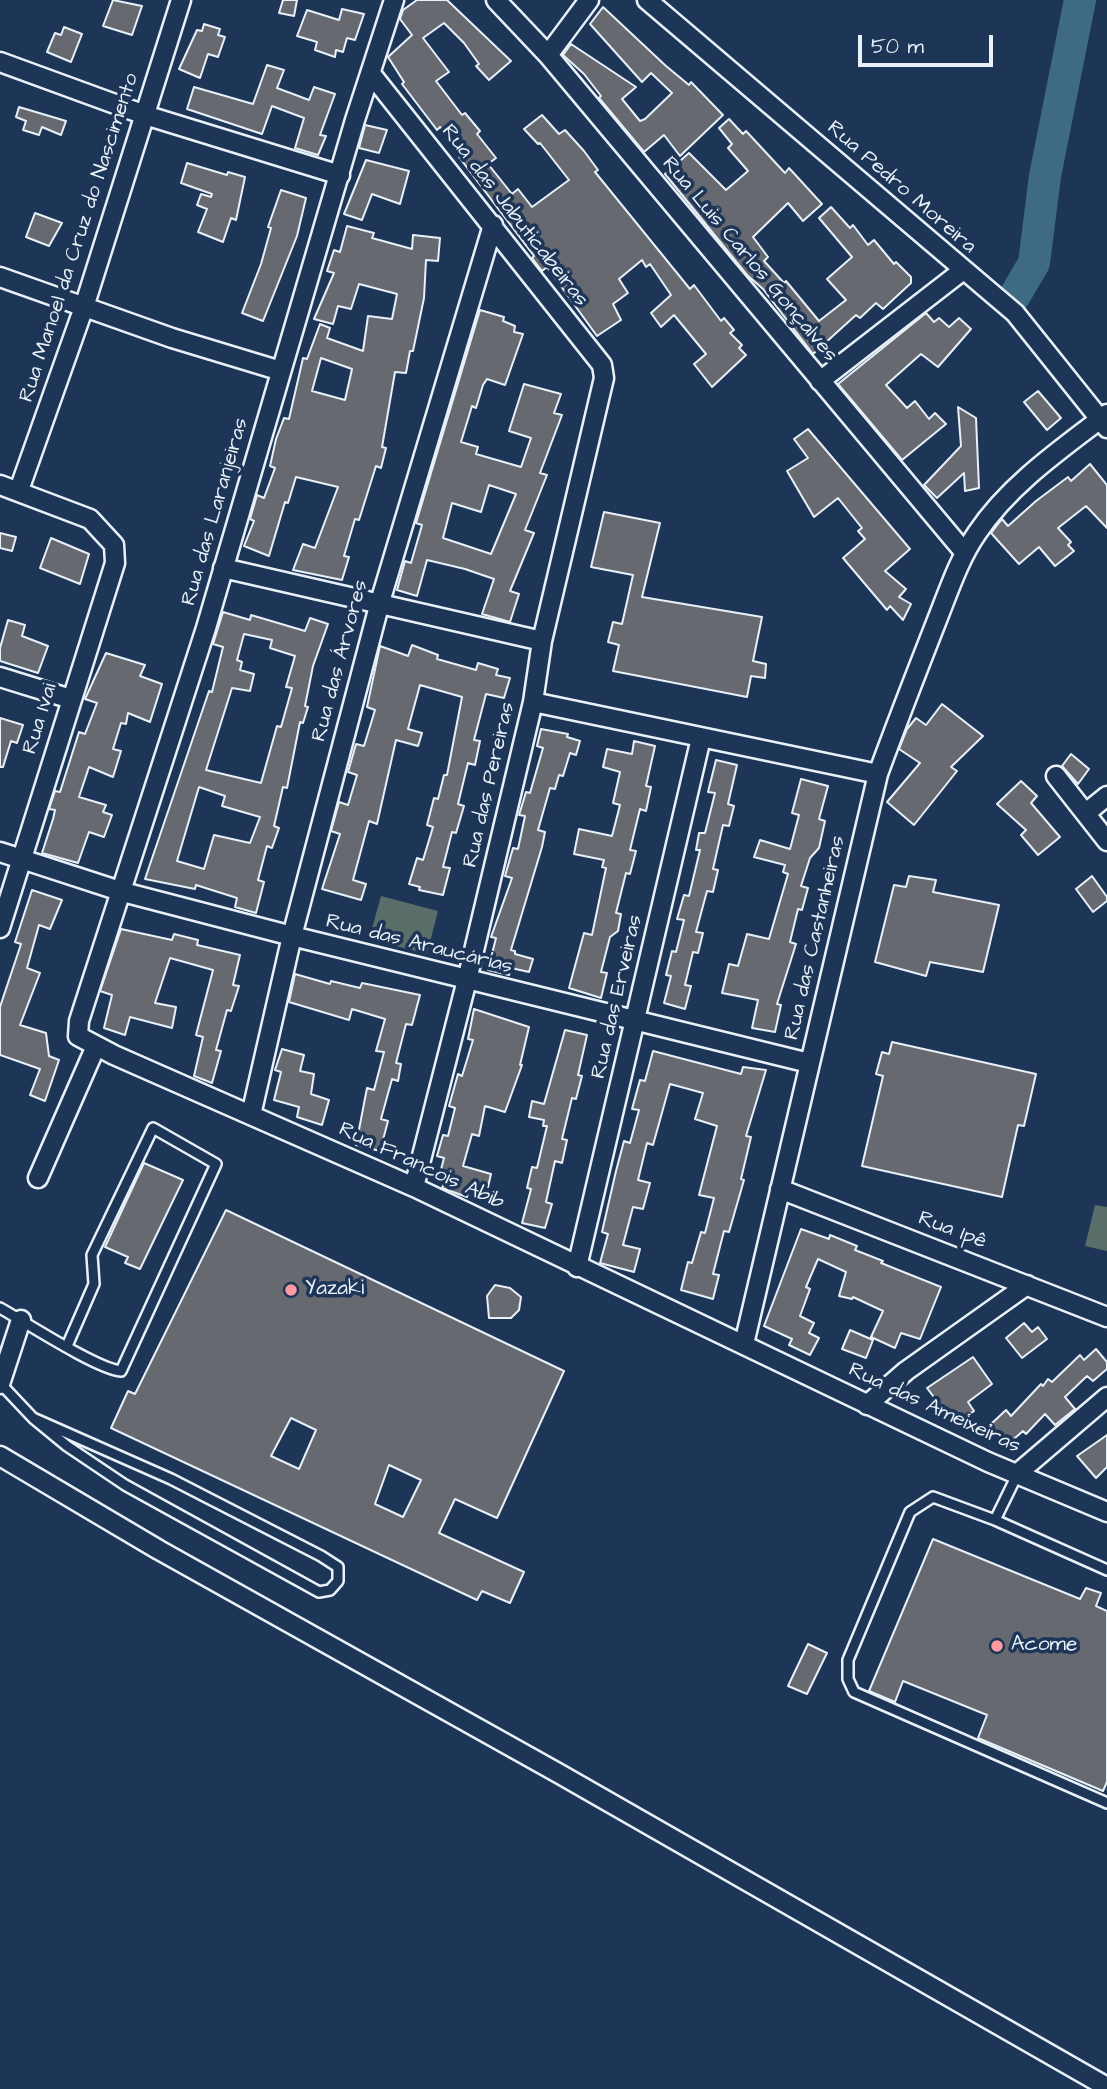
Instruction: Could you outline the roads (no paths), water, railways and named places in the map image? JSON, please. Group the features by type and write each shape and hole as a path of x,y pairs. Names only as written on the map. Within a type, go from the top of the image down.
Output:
{"street":[{"name":"Rua Manoel da Cruz do Nascimento","path":"19,490 84,307 181,0"},
{"name":"Rua das Laranjeiras","path":"78,1035 79,1021 123,892 223,568 394,0"},
{"name":"Rua Luis Carlos Gonçalves","path":"496,0 548,55 965,553"},
{"path":"548,55 589,0"},
{"name":"Rua Pedro Moreira","path":"647,0 962,271 1015,313 1105,421"},
{"path":"0,62 145,115 340,175"},
{"name":"Rua das Jabuticabeiras","path":"372,75 602,365 604,377 601,392"},
{"name":"Rua das Árvores","path":"251,1115 292,936 380,602 493,225"},
{"path":"820,381 962,271"},
{"path":"0,277 172,338 281,371"},
{"name":"Rua das Pereiras","path":"414,1187 467,980 533,702 542,641 601,392"},
{"name":"Rua das Castanheiras","path":"744,1344 878,774 965,553 1000,504 1039,468 1105,421"},
{"path":"0,485 19,490"},
{"name":"Rua Ivai","path":"0,928 115,563 114,545 90,519 19,490"},
{"path":"223,568 542,641"},
{"path":"0,677 71,699"},
{"path":"533,702 878,774"},
{"name":"Rua das Erveiras","path":"578,1266 701,738"},
{"path":"1056,776 1107,841"},
{"path":"1086,813 1107,796"},
{"name":"Rua das Araucárias","path":"0,852 123,892 636,1023 809,1063"},
{"name":"Rua Francois Abib","path":"78,1035 96,1046 414,1187 744,1344"},
{"path":"38,1178 96,1046"},
{"name":"Rua Ipê","path":"780,1189 1107,1317"},
{"path":"867,1405 906,1371 1027,1285"},
{"path":"0,1383 21,1321"},
{"name":"Rua das Ameixeiras","path":"744,1344 867,1405 1107,1512"},
{"path":"1018,1473 1107,1397"},
{"path":"0,1456 159,1550 558,1773 1107,2087"}],"lane":[{"path":"0,1308 21,1321 67,1346 113,1370 121,1371 216,1164 153,1128 92,1255 94,1284 67,1346"},
{"path":"0,1383 33,1418 66,1446 125,1485 319,1592 330,1590 338,1581 338,1567 321,1556 171,1479 33,1418"},
{"path":"995,1520 1018,1473"},
{"path":"1107,1570 995,1520 933,1497 920,1502 910,1512 848,1660 848,1679 854,1692 1107,1803"}],"waterway":[{"path":"1014,297 1034,263 1045,176 1080,0"}],"place":[{"name":"Yazaki","path":"291,1290"},
{"name":"Acome","path":"997,1646"}]}
